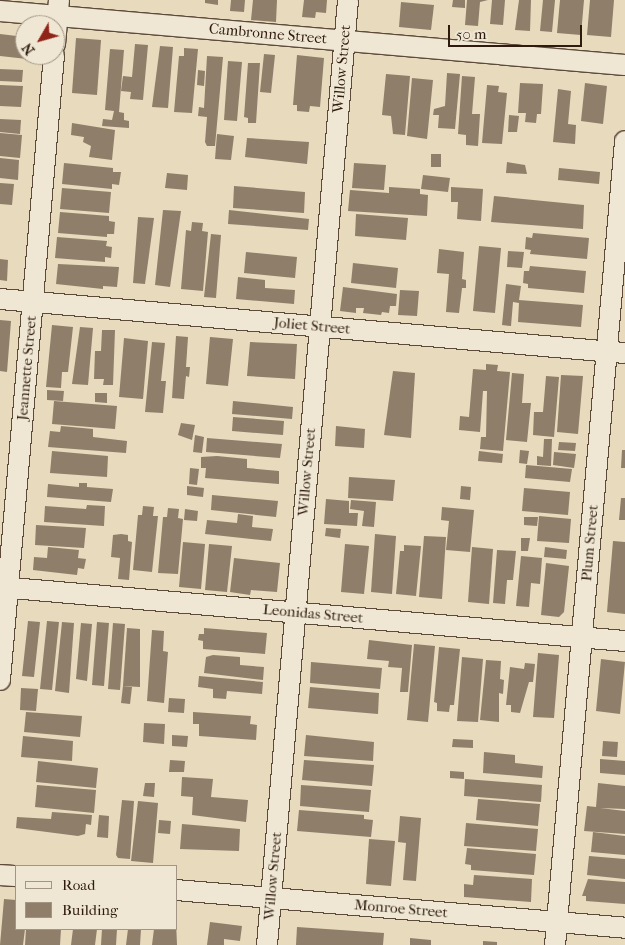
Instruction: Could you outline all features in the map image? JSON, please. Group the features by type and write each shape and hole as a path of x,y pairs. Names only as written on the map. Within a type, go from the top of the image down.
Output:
{"street":[{"name":"Willow Street","path":"267,945 348,0"},
{"name":"Cambronne Street","path":"0,11 58,8 344,41 625,65"},
{"name":"Jeannette Street","path":"0,680 4,588 33,302 53,65"},
{"name":"Plum Street","path":"555,945 582,638 616,352 625,141"},
{"name":"Joliet Street","path":"0,299 616,352"},
{"name":"Leonidas Street","path":"4,588 625,641"},
{"path":"0,875 15,876"},
{"name":"Monroe Street","path":"178,890 625,928"}],"building":[{"path":"205,0 218,0 218,5 205,3"},
{"path":"231,0 245,0 244,12 230,11"},
{"path":"253,0 277,0 276,22 251,20"},
{"path":"304,0 327,0 326,13 316,12 315,18 302,17"},
{"path":"453,0 465,0 465,8 452,7"},
{"path":"467,0 488,0 480,2 478,26 465,25"},
{"path":"492,0 505,0 503,25 490,24"},
{"path":"519,0 531,0 530,31 515,30"},
{"path":"543,0 555,0 552,32 540,31"},
{"path":"560,0 584,0 581,35 557,33"},
{"path":"590,0 614,0 611,37 587,35"},
{"path":"401,2 434,5 431,30 399,27"},
{"path":"0,34 15,36 15,58 0,56"},
{"path":"76,38 101,40 97,95 72,93"},
{"path":"135,44 148,45 143,100 130,99 131,92 121,91 123,76 132,77"},
{"path":"160,46 173,47 168,108 152,107"},
{"path":"184,48 198,49 192,113 174,112 179,56 184,56"},
{"path":"110,49 124,50 119,112 124,113 124,120 129,121 129,128 102,126 103,119 112,120 114,111 105,110"},
{"path":"264,54 275,55 271,93 260,92"},
{"path":"297,55 324,58 320,107 310,106 309,112 297,111 297,105 293,105"},
{"path":"207,56 223,57 215,146 207,146 205,142 207,117 198,116 199,107 204,108"},
{"path":"228,61 242,62 237,121 224,120"},
{"path":"248,63 260,63 256,123 248,123 248,118 244,117"},
{"path":"0,69 23,70 22,82 0,81"},
{"path":"198,70 205,71 204,86 197,85"},
{"path":"447,73 460,74 455,129 438,128 439,115 433,115 434,109 445,106"},
{"path":"386,74 410,76 405,135 393,134 391,116 382,115"},
{"path":"462,76 475,77 472,114 480,114 478,146 466,145 466,135 458,134"},
{"path":"412,78 433,80 427,139 407,136"},
{"path":"520,83 543,84 541,114 537,114 536,123 525,122 526,113 518,113"},
{"path":"585,83 607,86 603,124 581,121"},
{"path":"0,85 23,86 21,107 0,106"},
{"path":"487,85 499,86 498,92 507,93 502,144 482,143"},
{"path":"558,89 571,91 568,124 576,125 575,144 553,142"},
{"path":"509,115 519,116 517,132 508,132"},
{"path":"0,119 21,120 20,134 0,132"},
{"path":"72,123 115,130 112,160 89,157 91,146 83,142 84,137 71,135"},
{"path":"0,133 22,135 20,158 0,156"},
{"path":"217,134 234,136 231,160 215,159"},
{"path":"247,138 309,142 307,164 245,157"},
{"path":"431,154 441,154 441,167 431,167"},
{"path":"0,158 19,160 18,180 0,178"},
{"path":"507,162 525,165 527,174 506,173"},
{"path":"64,163 113,168 113,172 121,172 119,185 112,184 112,189 62,184"},
{"path":"354,163 386,165 384,190 352,188"},
{"path":"559,168 600,172 599,184 558,180"},
{"path":"167,173 188,175 187,190 165,188"},
{"path":"423,175 450,178 448,192 421,189"},
{"path":"0,183 14,184 12,205 0,204"},
{"path":"234,186 305,192 304,213 233,208"},
{"path":"389,187 420,189 420,194 428,195 427,216 348,211 350,190 389,193"},
{"path":"451,187 483,189 481,221 457,219 458,202 451,202"},
{"path":"62,188 111,192 109,213 60,209"},
{"path":"494,196 584,205 583,229 491,222"},
{"path":"163,210 181,211 170,287 155,285"},
{"path":"229,210 309,219 308,230 228,224"},
{"path":"60,212 109,216 109,221 115,222 114,234 107,234 107,237 58,233"},
{"path":"356,214 408,218 406,240 355,236"},
{"path":"138,217 154,218 145,284 133,283"},
{"path":"192,222 203,223 202,231 208,232 203,291 181,289 186,230 191,231"},
{"path":"533,233 589,238 587,259 530,254 531,250 525,249 526,237 532,238"},
{"path":"211,234 221,235 216,298 204,297"},
{"path":"57,237 107,241 106,246 112,247 111,258 105,257 105,262 55,258"},
{"path":"479,246 501,248 495,313 473,311"},
{"path":"439,249 464,252 462,279 466,280 466,288 462,288 459,313 446,312 449,274 437,273"},
{"path":"508,251 524,252 522,268 507,267"},
{"path":"246,252 297,257 295,278 244,273"},
{"path":"0,259 8,260 7,281 0,280"},
{"path":"353,263 398,268 396,288 351,283"},
{"path":"58,264 119,267 117,287 103,286 103,289 56,284"},
{"path":"530,266 586,271 584,293 528,288 528,284 523,283 524,271 529,271"},
{"path":"238,277 265,280 265,288 295,290 294,304 236,299"},
{"path":"506,284 521,286 519,300 583,305 581,327 518,322 519,303 513,302 511,326 502,325"},
{"path":"343,287 397,294 396,306 390,306 389,313 382,312 381,315 363,313 364,308 356,308 356,313 340,311"},
{"path":"400,290 419,291 417,316 398,315"},
{"path":"0,320 11,321 7,372 0,371"},
{"path":"52,325 73,327 68,372 62,372 61,388 46,387"},
{"path":"80,327 93,328 88,385 72,384"},
{"path":"102,330 115,330 113,385 103,385 104,379 94,379 95,351 101,351"},
{"path":"176,336 188,337 186,367 190,367 189,377 186,376 184,399 172,398"},
{"path":"210,337 233,339 228,386 206,384"},
{"path":"124,338 148,341 143,399 119,397"},
{"path":"152,342 165,343 161,381 166,381 163,413 145,412"},
{"path":"250,342 297,344 295,379 247,376"},
{"path":"486,364 498,365 497,371 510,372 503,451 480,449 481,437 486,437 487,391 483,391 480,432 459,430 460,416 469,417 473,369 486,370"},
{"path":"393,371 415,373 411,438 384,435"},
{"path":"512,373 524,374 522,403 531,403 527,442 506,440"},
{"path":"561,375 583,376 578,434 557,432"},
{"path":"546,376 559,377 554,437 533,435 534,412 543,412"},
{"path":"47,390 64,391 63,401 47,400"},
{"path":"95,393 107,393 107,403 95,402"},
{"path":"54,401 117,406 115,429 52,424"},
{"path":"233,401 293,407 292,419 232,414"},
{"path":"233,417 284,421 283,435 232,431"},
{"path":"181,423 195,425 192,440 178,435"},
{"path":"61,426 93,429 93,437 127,441 126,453 48,447 50,431 60,432"},
{"path":"336,426 365,429 364,448 335,446"},
{"path":"195,435 204,437 202,453 193,452"},
{"path":"207,438 282,444 280,458 206,452"},
{"path":"544,439 552,439 551,466 537,465 537,456 543,457"},
{"path":"559,442 576,443 575,451 558,450"},
{"path":"520,450 529,451 527,464 519,463"},
{"path":"622,450 625,450 625,468 621,468"},
{"path":"52,451 108,456 107,477 50,473"},
{"path":"479,451 503,454 502,463 478,461"},
{"path":"554,452 576,454 574,468 553,465"},
{"path":"217,456 247,459 247,468 279,471 279,484 205,478 206,468 201,468 201,457"},
{"path":"526,465 572,469 570,482 525,478"},
{"path":"190,468 199,469 197,485 189,484"},
{"path":"349,477 395,480 393,501 348,498"},
{"path":"79,483 87,483 87,487 113,489 111,502 47,497 48,484 79,487"},
{"path":"187,486 204,488 203,497 187,495"},
{"path":"461,486 471,487 470,500 460,499"},
{"path":"524,488 570,492 568,515 522,511"},
{"path":"212,495 278,501 276,517 211,510"},
{"path":"621,498 625,498 625,520 619,520"},
{"path":"326,499 349,501 349,513 358,513 357,526 324,524"},
{"path":"351,500 376,502 374,527 362,526 364,511 350,509"},
{"path":"87,505 105,506 104,526 44,522 45,506 86,509"},
{"path":"143,506 154,507 153,516 158,516 152,572 133,570 138,515 142,515"},
{"path":"442,507 474,510 470,552 446,550 449,521 441,520"},
{"path":"168,508 179,509 178,518 183,519 178,574 158,573 163,517 167,517"},
{"path":"185,509 198,511 197,521 184,520"},
{"path":"238,514 253,516 252,527 273,529 271,541 205,534 207,520 237,523"},
{"path":"539,516 571,519 569,543 537,541"},
{"path":"524,517 538,517 537,526 524,525"},
{"path":"36,525 86,528 84,548 35,545"},
{"path":"326,528 341,529 340,538 325,536"},
{"path":"375,534 396,536 392,594 371,592"},
{"path":"113,535 128,535 128,541 132,542 129,580 118,579 120,558 111,557"},
{"path":"424,536 446,537 442,599 419,597"},
{"path":"521,538 530,538 528,551 521,551"},
{"path":"613,541 625,542 625,614 607,612"},
{"path":"183,542 205,544 201,589 179,587"},
{"path":"209,544 232,546 227,592 205,590"},
{"path":"345,544 369,546 364,594 341,592"},
{"path":"404,545 421,546 416,596 396,594 400,551 404,551"},
{"path":"48,547 79,550 78,558 86,559 84,569 78,568 77,575 33,570 34,557 47,558"},
{"path":"472,547 493,549 489,604 468,602"},
{"path":"545,547 567,550 566,559 544,557"},
{"path":"497,550 516,551 513,580 507,580 505,604 493,603"},
{"path":"521,556 542,558 540,584 531,583 529,607 516,606"},
{"path":"234,558 280,563 277,592 251,590 250,595 230,592"},
{"path":"546,563 569,566 564,612 559,617 541,615"},
{"path":"28,621 40,622 34,677 22,676"},
{"path":"47,621 59,622 52,690 40,689"},
{"path":"62,622 74,623 69,693 55,691"},
{"path":"97,622 109,623 104,686 92,685"},
{"path":"81,623 92,624 87,681 76,679"},
{"path":"113,623 125,624 120,690 108,689"},
{"path":"127,628 140,629 140,687 123,686"},
{"path":"204,628 267,633 265,654 203,649 203,641 198,640 199,634 204,634"},
{"path":"152,630 164,631 163,651 168,652 164,703 147,701"},
{"path":"369,640 412,645 408,692 400,692 402,668 388,667 389,661 367,659"},
{"path":"414,644 435,646 428,722 407,720"},
{"path":"439,647 460,649 454,705 450,705 449,712 437,711 437,703 434,702"},
{"path":"538,653 559,655 554,718 533,717"},
{"path":"213,655 240,657 240,665 264,667 263,680 204,673 206,657"},
{"path":"462,657 483,659 478,722 457,721"},
{"path":"601,659 625,662 620,714 596,711"},
{"path":"486,660 501,661 500,679 504,680 503,694 499,693 499,722 480,720"},
{"path":"311,662 382,668 380,689 310,683"},
{"path":"525,663 535,664 533,682 529,682 520,713 511,712 511,705 506,705 510,667 524,669"},
{"path":"199,676 263,682 262,694 227,691 226,699 213,698 213,689 198,687"},
{"path":"123,686 132,687 130,704 121,703"},
{"path":"310,687 379,693 378,714 308,708"},
{"path":"21,688 38,689 36,711 20,710"},
{"path":"169,698 185,699 184,713 168,712"},
{"path":"26,712 82,716 80,737 24,732"},
{"path":"193,712 251,716 250,724 257,725 256,740 199,736 199,724 193,724"},
{"path":"144,723 165,724 164,744 143,742"},
{"path":"172,735 188,736 187,747 172,746"},
{"path":"306,735 374,742 373,761 304,756"},
{"path":"23,736 73,741 72,761 21,757"},
{"path":"453,739 473,740 473,748 452,747"},
{"path":"603,741 618,742 617,757 602,756"},
{"path":"484,752 515,755 515,763 543,766 542,778 483,773"},
{"path":"600,759 625,761 625,775 600,773"},
{"path":"170,760 185,761 184,772 169,772"},
{"path":"304,760 374,765 372,786 302,780"},
{"path":"38,761 98,768 96,788 36,782"},
{"path":"450,771 464,772 464,779 450,778"},
{"path":"182,777 213,779 211,797 248,800 246,822 192,815 193,797 181,796"},
{"path":"465,779 542,785 541,802 464,796"},
{"path":"145,783 155,783 154,797 143,796"},
{"path":"598,783 625,786 625,809 600,808 625,811 625,834 584,831 587,806 596,807"},
{"path":"37,785 96,790 94,813 35,807"},
{"path":"301,785 371,790 369,812 300,806"},
{"path":"478,799 540,804 538,826 476,820"},
{"path":"122,800 134,801 130,859 118,858 116,855"},
{"path":"138,801 158,803 153,863 131,861"},
{"path":"299,810 364,815 364,819 373,820 371,837 297,831"},
{"path":"52,812 92,815 91,825 86,824 85,834 78,836 16,828 17,817 51,819"},
{"path":"99,815 109,816 108,838 97,837"},
{"path":"400,816 421,818 416,881 403,880 406,843 398,842"},
{"path":"159,820 171,821 170,834 158,833"},
{"path":"466,823 538,829 536,851 464,846"},
{"path":"182,824 240,829 239,851 180,849"},
{"path":"593,832 625,836 625,855 591,852"},
{"path":"369,839 395,841 391,886 366,884"},
{"path":"467,848 536,854 534,875 471,870 471,865 465,864"},
{"path":"589,856 625,859 625,879 587,875"},
{"path":"474,875 532,879 531,902 464,897 464,884 473,885"},
{"path":"588,879 625,882 625,904 586,901 586,896 582,896"},
{"path":"4,899 15,900 15,930 25,930 23,945 0,945"},
{"path":"210,922 242,926 240,941 224,939 224,945 207,945"},
{"path":"297,927 384,933 383,945 296,945"},
{"path":"26,930 61,930 60,945 25,945"},
{"path":"73,930 97,930 95,945 71,945"},
{"path":"102,930 117,930 116,945 101,945"},
{"path":"128,930 141,930 140,945 126,945"},
{"path":"154,930 176,930 177,945 152,945"},
{"path":"410,938 431,940 431,945 410,945"},
{"path":"483,941 497,942 497,945 483,945"}]}
